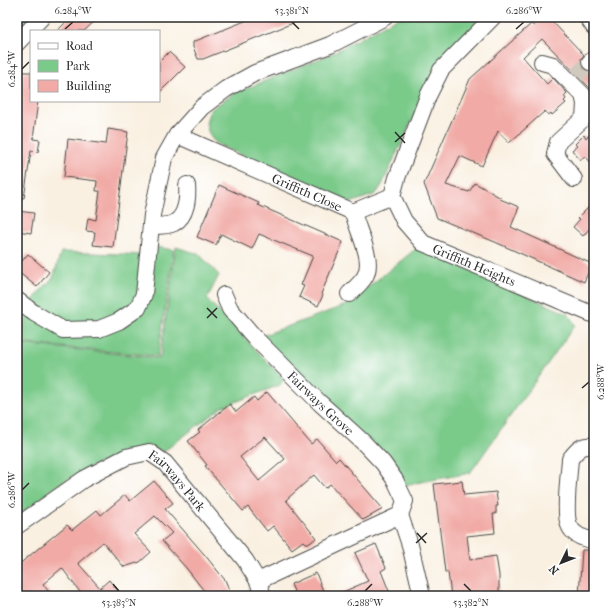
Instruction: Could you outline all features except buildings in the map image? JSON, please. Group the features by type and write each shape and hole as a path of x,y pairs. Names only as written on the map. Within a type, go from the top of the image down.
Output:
{"street":[{"path":"17,43 42,17"},
{"path":"17,300 34,313 64,330 99,329 119,321 138,308 144,294 152,215 164,158 177,135 202,107 226,88 255,73 330,44 385,17"},
{"path":"353,212 392,196 396,178 428,96 441,70 494,17"},
{"path":"587,17 594,27"},
{"path":"542,62 553,65 573,78 583,95 585,104 584,118 558,142 554,154 574,179"},
{"name":"Griffith Close","path":"177,135 353,212 369,262 365,277 349,294"},
{"path":"152,226 164,226 175,223 182,216 188,200 187,185"},
{"name":"Griffith Heights","path":"392,196 404,221 423,243 594,315"},
{"name":"Fairways Grove","path":"224,295 230,309 256,339 320,404 364,443 383,463 395,480 405,501 400,515 410,545 422,596"},
{"path":"594,446 580,447 570,459 567,503 568,524 574,532 582,538 594,540"},
{"name":"Fairways Park","path":"17,526 84,479 126,457 149,452 165,463 245,560 261,588"},
{"path":"261,588 364,531 400,515"}],"green space":[{"path":"17,17 36,17 17,36"},
{"path":"399,17 484,17 426,90 382,185 376,194 350,203 219,145 212,139 206,122 210,110 233,94 331,54"},
{"path":"150,246 174,250 158,356 18,343 27,316 28,307 41,290 53,278 61,252 148,255"},
{"path":"176,247 199,254 219,275 207,299 284,379 280,385 222,407 163,452 148,446 97,464 59,484 17,517 17,348 19,344 160,358"},
{"path":"418,247 568,314 575,325 470,473 399,486 256,338 346,305"}],"tunnel":[{"path":"576,76 590,62"}]}
